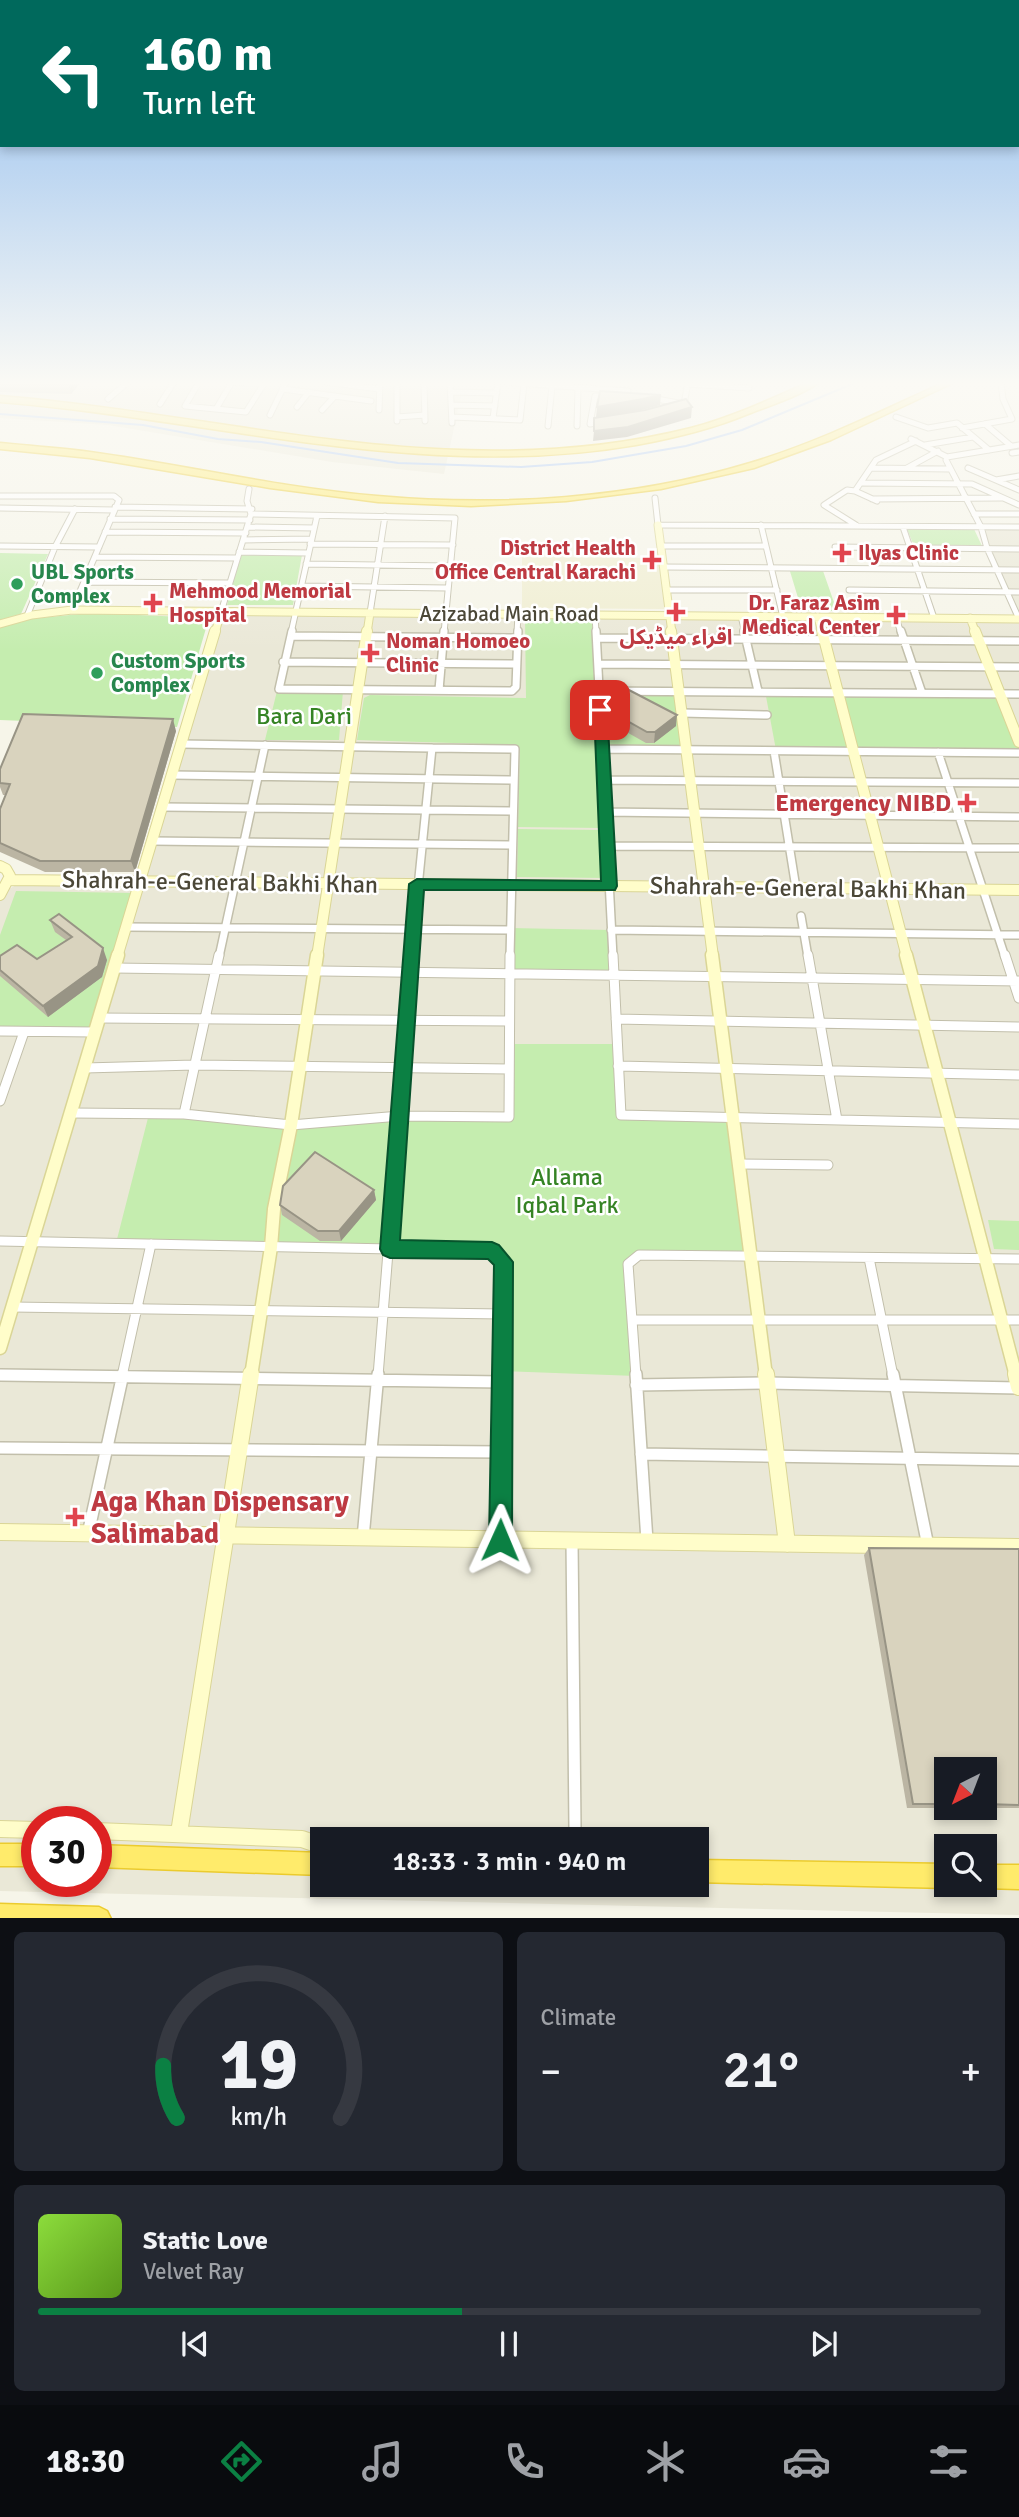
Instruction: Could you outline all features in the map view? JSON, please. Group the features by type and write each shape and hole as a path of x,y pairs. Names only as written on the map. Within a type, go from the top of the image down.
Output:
{"highway":[{"path":"188,472 299,490 380,499 463,501 544,499 633,490 724,472"},
{"path":"0,1855 21,1856"},
{"path":"112,1856 310,1864"},
{"path":"709,1871 934,1876"},
{"path":"997,1876 1019,1877"},
{"path":"0,1916 66,1918"}],"street":[{"path":"855,491 870,472"},
{"path":"951,472 981,527 996,570 1019,619"},
{"path":"976,472 1019,490"},
{"path":"996,480 1019,476"},
{"path":"862,483 972,484 1019,505"},
{"path":"0,1348 251,514 247,501 249,489"},
{"path":"859,527 824,505 846,490 875,500 1004,498"},
{"path":"72,610 95,557 110,519 115,508 118,500 114,496 2,496 0,506 115,508 317,516 455,518 439,690"},
{"path":"655,498 787,1544"},
{"path":"27,616 55,547 75,509"},
{"path":"110,519 251,514"},
{"path":"974,514 1019,514"},
{"path":"317,516 279,689 512,691 516,687 518,614"},
{"path":"179,1832 384,516"},
{"path":"658,525 1019,527"},
{"path":"761,526 783,617"},
{"path":"903,527 934,618"},
{"path":"105,532 245,533 314,528"},
{"path":"245,533 311,542 453,545"},
{"path":"0,546 99,547"},
{"path":"661,546 766,546"},
{"path":"835,547 1019,549"},
{"path":"95,557 308,553"},
{"path":"306,564 450,566"},
{"path":"664,567 1019,570"},
{"path":"84,582 229,583"},
{"path":"302,586 447,588"},
{"path":"666,590 777,590"},
{"path":"849,590 1019,592"},
{"name":"Azizabad Main Road","path":"0,624 27,616 72,610 1019,619"},
{"path":"596,615 621,1115 1019,1124"},
{"path":"741,616 758,691"},
{"path":"636,1385 767,1383 1019,1388 818,617"},
{"path":"896,618 922,693"},
{"path":"970,618 1019,741"},
{"path":"291,636 517,638"},
{"path":"597,638 1019,642"},
{"path":"283,662 516,664"},
{"path":"598,664 1019,667"},
{"path":"599,691 1019,694"},
{"path":"682,713 767,715"},
{"path":"71,1113 184,1114 291,1125 400,1116 509,1117 510,845 514,748 181,744"},
{"path":"184,1114 265,745"},
{"path":"363,1538 390,1249 417,884 432,748"},
{"path":"602,749 1019,753"},
{"path":"774,751 796,888"},
{"path":"938,752 998,935 1016,981 1019,998"},
{"path":"172,775 513,780"},
{"path":"604,780 1019,783"},
{"path":"162,807 511,811"},
{"path":"606,812 1019,817"},
{"path":"152,841 510,845"},
{"path":"607,846 1019,848"},
{"path":"0,866 9,872 0,895"},
{"name":"Shahrah-e-General Bakhi Khan","path":"5,884 140,881 1019,890"},
{"path":"801,916 837,1120"},
{"path":"126,927 510,930"},
{"path":"611,930 1019,936"},
{"path":"114,968 1016,981"},
{"path":"99,1018 509,1021"},
{"path":"616,1019 1019,1027"},
{"path":"0,1031 95,1032"},
{"path":"0,1101 24,1031"},
{"path":"85,1068 194,1065 509,1069"},
{"path":"618,1066 1019,1075"},
{"path":"739,1164 828,1165"},
{"path":"0,1241 492,1251 503,1262 500,1540"},
{"path":"88,1534 151,1244"},
{"path":"647,1542 628,1264 639,1255 1019,1259"},
{"path":"869,1258 928,1546"},
{"path":"12,1307 503,1314"},
{"path":"632,1320 1019,1321"},
{"path":"0,1375 502,1382"},
{"path":"0,1448 502,1452"},
{"path":"641,1454 1019,1460"},
{"path":"0,1532 1019,1547"},
{"path":"572,1541 575,1827"},
{"path":"0,1829 21,1830"},
{"path":"112,1831 179,1832 302,1839 310,1842"}],"shaded area":[{"path":"978,528 1019,528 1019,1915 112,1894 112,1806 21,1806 21,1891 0,1891 0,894 18,884 133,885 216,612 1015,616"},
{"path":"522,557 658,558 665,609 522,608"}],"green space":[{"path":"907,529 974,529 982,546 914,546"},
{"name":"UBL Sports Complex","path":"0,553 48,554 21,614 0,620"},
{"path":"241,553 302,555 293,605 227,605"},
{"path":"789,568 822,568 837,611 802,611"},
{"name":"Custom Sports Complex","path":"91,613 209,618 177,727 0,720 0,626 17,620"},
{"path":"525,618 592,618 602,828 518,827 520,750 517,745 357,740 364,698 370,695 526,698"},
{"path":"679,690 687,750 602,749 599,691"},
{"name":"Bara Dari","path":"277,691 343,691 339,740 265,740"},
{"path":"765,691 1000,694 1019,742 1019,753 776,750"},
{"path":"518,829 602,830 605,878 517,877"},
{"path":"16,891 136,893 95,1032 0,1031 0,935"},
{"path":"510,928 611,930 614,975 509,974"},
{"name":"Allama Iqbal Park","path":"509,1044 617,1044 621,1115 733,1118 751,1257 631,1260 636,1376 502,1371 499,1256 116,1243 149,1114 291,1125 400,1116 509,1117"},
{"path":"988,1220 1019,1221 1019,1250 994,1249"}],"building":[{"path":"627,689 677,715 655,732 647,732 608,710 607,704"},
{"path":"23,714 173,719 131,861 40,861 0,843 0,809 10,784 0,783 0,769"},
{"path":"59,914 103,948 98,966 43,1006 0,970 0,956 17,945 37,959 72,937 50,920"},
{"path":"315,1152 374,1190 339,1231 318,1231 280,1205 283,1186"},
{"path":"869,1548 1019,1549 1019,1805 998,1804 998,1757 934,1757 934,1804 913,1804"}],"place":[{"name":"Ilyas Clinic","path":"842,553"},
{"name":"District Health Office Central Karachi","path":"652,560"},
{"name":"UBL Sports Complex","path":"17,584"},
{"name":"Mehmood Memorial Hospital","path":"153,603"},
{"name":"اقراء میڈیکل","path":"676,612"},
{"name":"Dr. Faraz Asim Medical Center","path":"896,615"},
{"name":"Noman Homoeo Clinic","path":"370,653"},
{"name":"Custom Sports Complex","path":"97,673"},
{"name":"Emergency NIBD","path":"967,803"},
{"name":"Aga Khan Dispensary Salimabad","path":"75,1517"}],"route":[{"path":"500,1540 503,1262 499,1255 492,1251 390,1249 417,884 609,886 600,710"}]}
